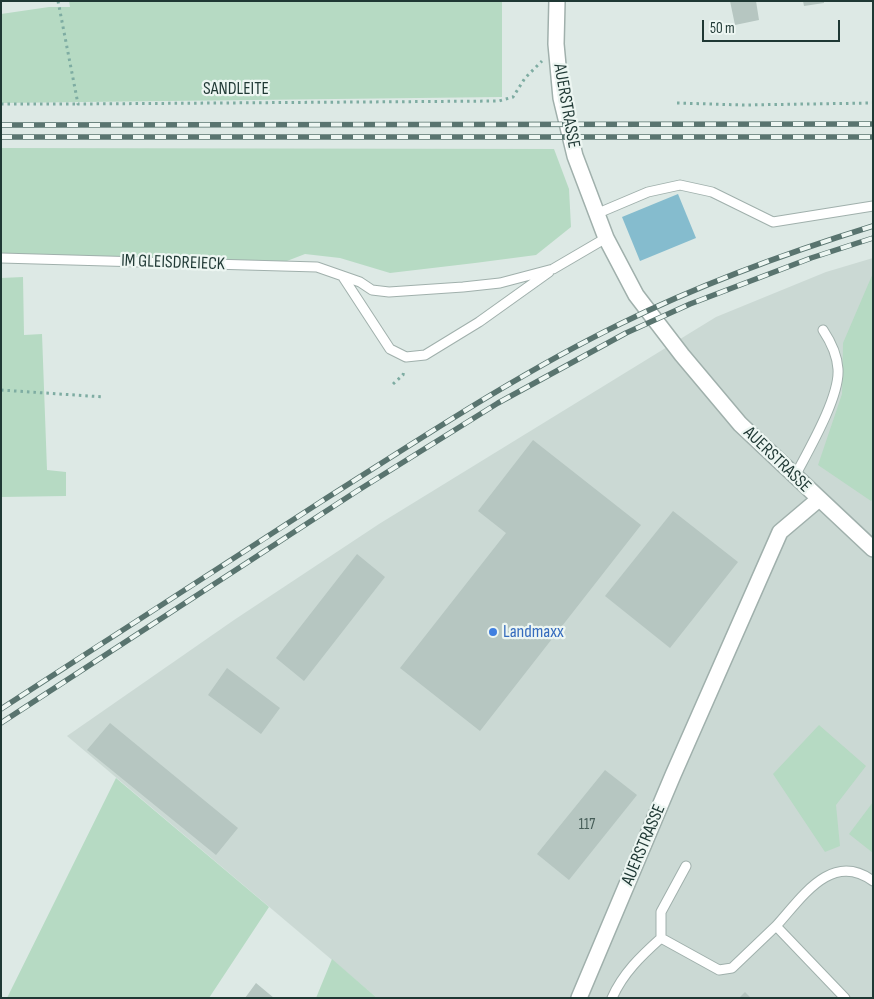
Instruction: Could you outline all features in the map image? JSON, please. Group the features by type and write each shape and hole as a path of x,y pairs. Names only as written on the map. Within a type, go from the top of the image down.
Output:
{"street":[{"name":"AUERSTRASSE","path":"557,1 556,50 561,98 572,145 606,238 636,294 660,327 740,424 819,499 780,532 673,775 580,998"},
{"path":"819,499 873,550"}],"lane":[{"path":"596,214 648,192 680,184 712,192 774,222 873,206"},
{"name":"IM GLEISDREIECK","path":"343,276 390,348 406,357 425,355 478,322 553,269 606,238"},
{"name":"IM GLEISDREIECK","path":"1,258 317,267 360,282 372,290 389,292 500,283 553,269"},
{"path":"795,476 810,448 834,391 838,370 836,356 832,343 823,330"},
{"path":"612,998 618,983 634,963 661,938 661,912 686,866"},
{"path":"661,938 719,970 732,968 776,926 816,882 830,874 849,870 868,877 873,881"},
{"path":"776,926 845,998"}],"path":[{"path":"58,1 78,104"},
{"name":"SANDLEITE","path":"1,104 500,101 513,97 535,66 556,50"},
{"path":"677,103 743,105 873,102"},
{"path":"1,390 104,397"}],"shaded area":[{"path":"873,258 873,998 377,998 67,736 234,620 379,524 716,317 826,272"}],"green space":[{"path":"69,1 502,1 502,97 1,103 1,14 49,7 70,7"},
{"path":"1,148 554,149 569,189 571,227 536,255 390,273 340,258 305,254 274,266 1,258"},
{"path":"873,273 873,499 871,501 818,465 842,394 843,343"},
{"path":"23,277 24,335 42,334 47,470 66,472 66,496 1,497 1,278"},
{"path":"819,725 866,766 836,805 840,846 825,852 773,774"},
{"path":"116,778 269,907 209,998 7,998"},
{"path":"873,802 873,853 849,834"},
{"path":"332,959 377,998 316,998"}],"water":[{"path":"678,194 696,238 640,261 622,217"}],"building":[{"path":"730,1 756,1 759,20 735,25"},
{"path":"803,1 824,1 824,3 804,6"},
{"path":"533,440 641,525 480,731 400,668 506,533 478,511"},
{"path":"673,511 738,562 670,648 605,596"},
{"path":"357,554 385,577 304,681 276,658"},
{"path":"227,668 280,708 261,734 208,695"},
{"path":"110,723 238,828 216,855 87,750"},
{"path":"605,770 637,795 569,880 537,854"},
{"path":"256,983 274,998 245,998"},
{"path":"745,992 751,998 739,998"}],"railway":[{"path":"1,125 873,124"},
{"path":"1,137 873,137"},
{"path":"1,709 395,454 543,364 620,324 681,296 776,258 873,226"},
{"path":"1,723 357,491 498,403 626,333 690,304 811,258 873,238"}],"place":[{"name":"Landmaxx","path":"493,632"}]}
